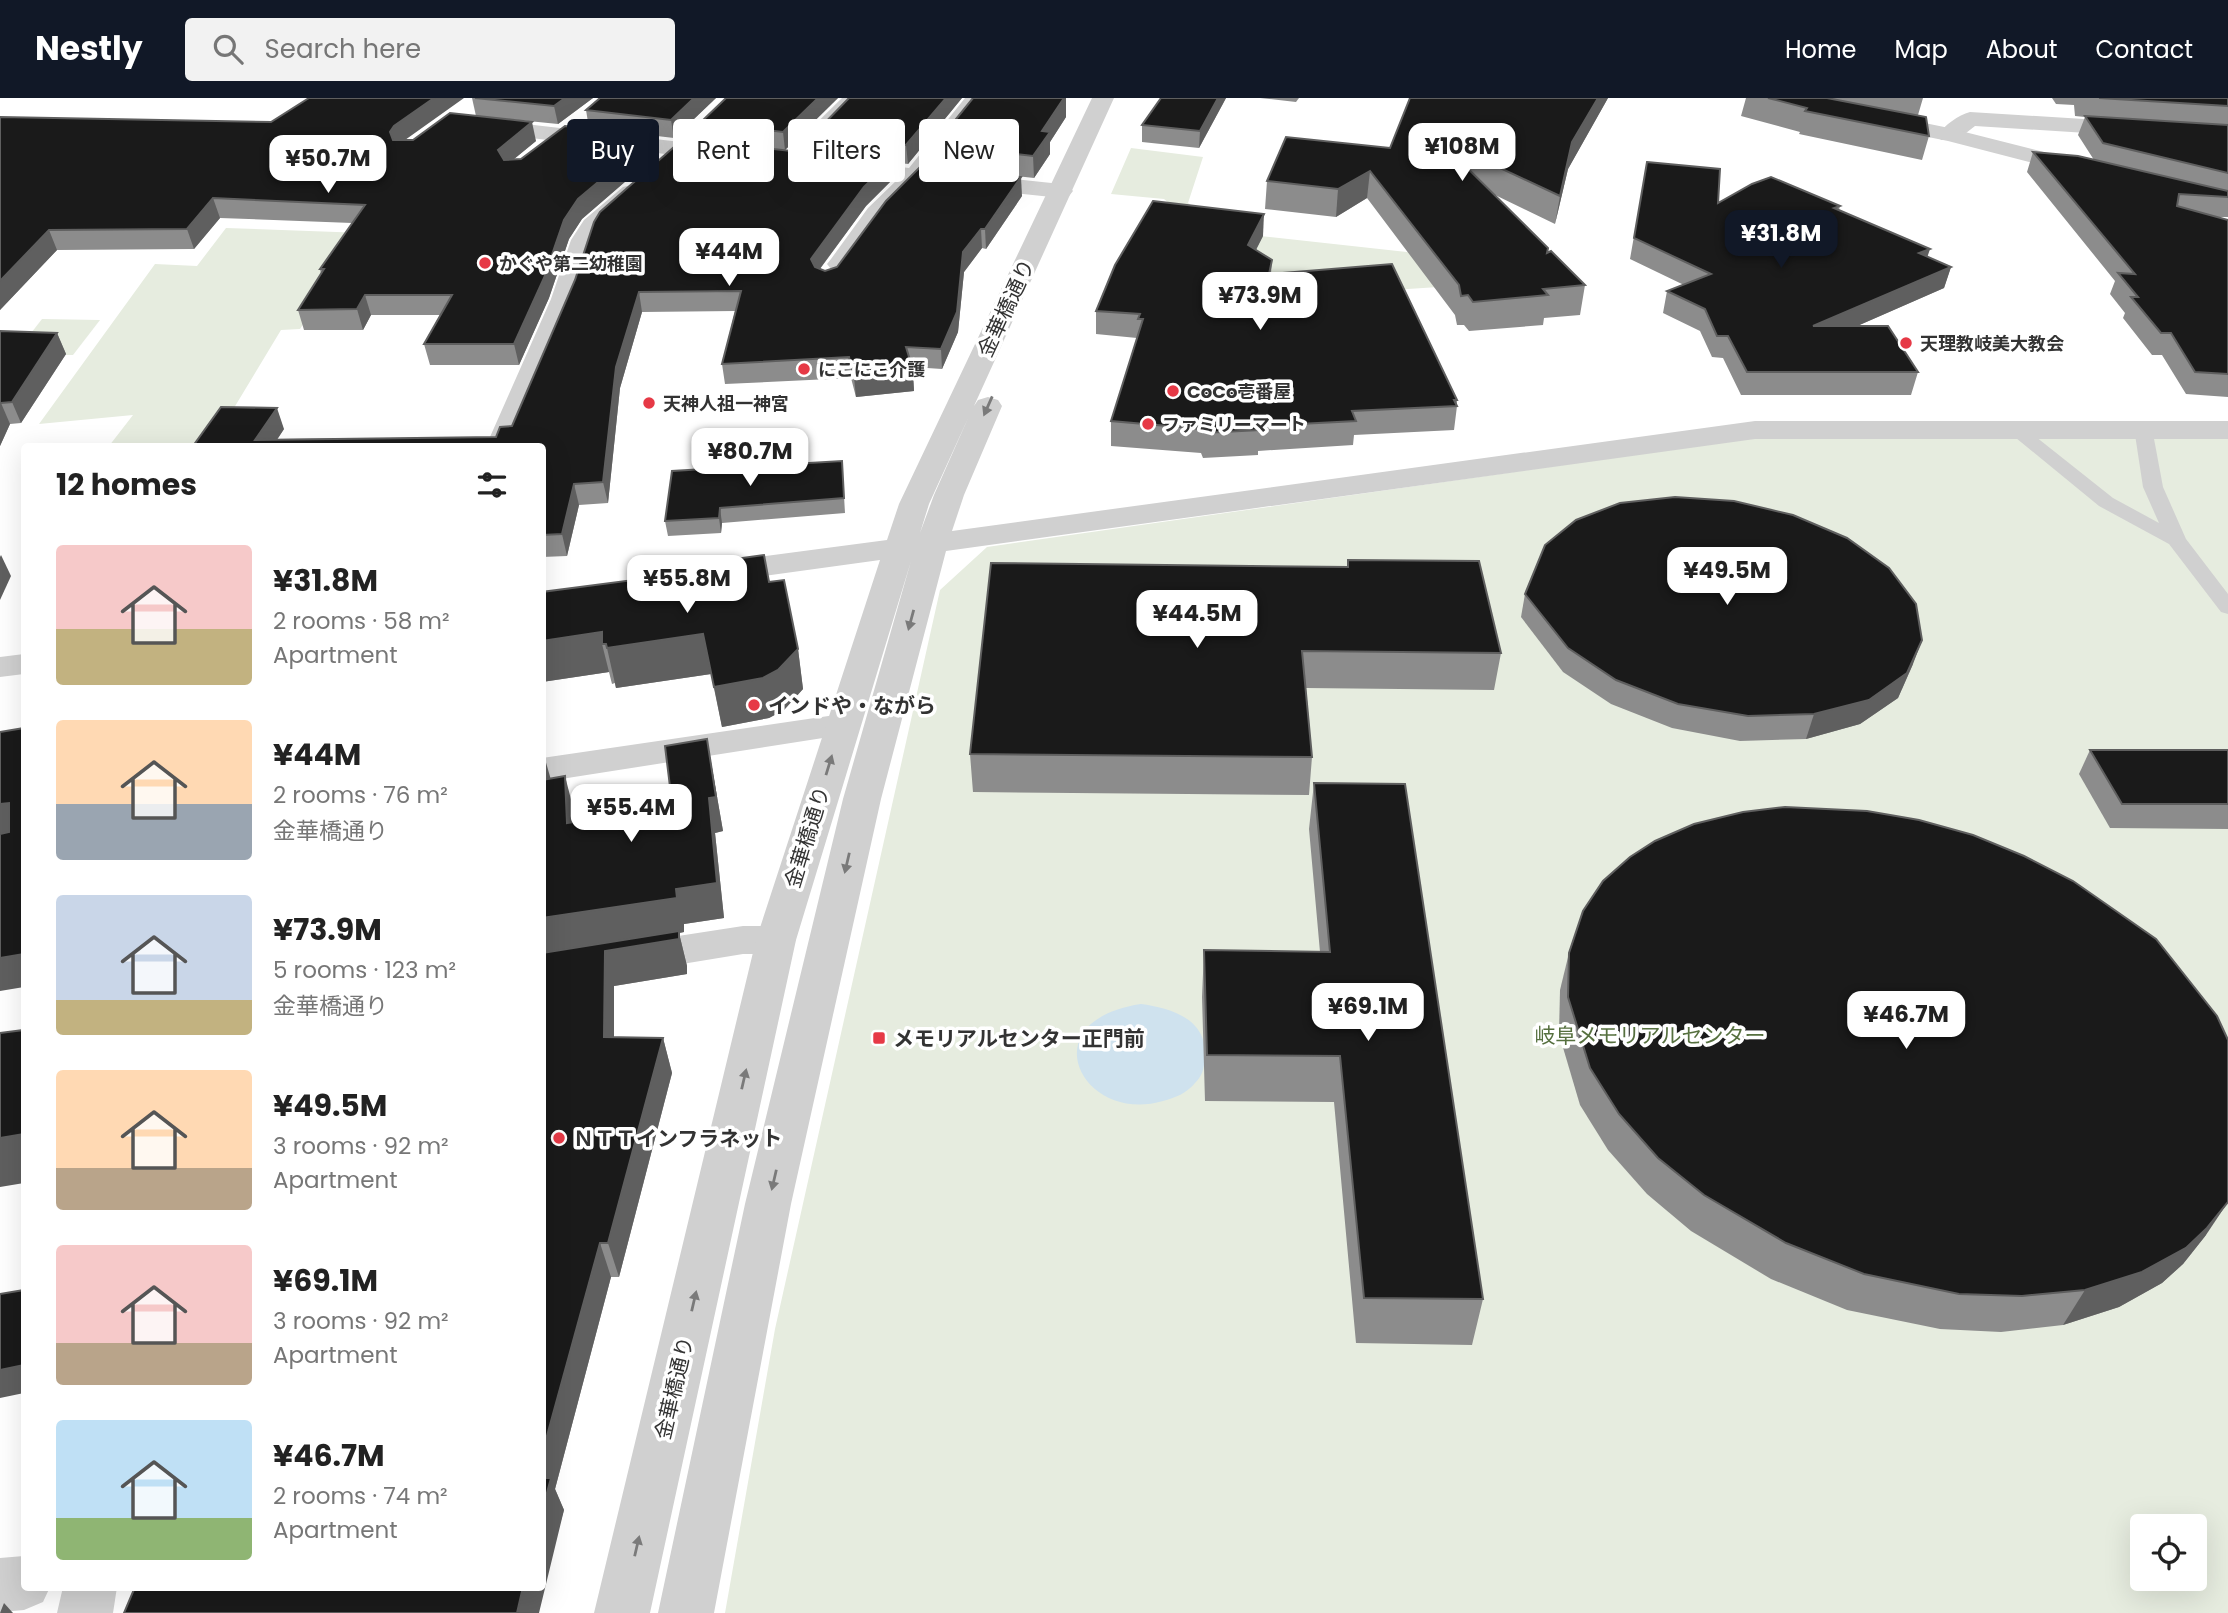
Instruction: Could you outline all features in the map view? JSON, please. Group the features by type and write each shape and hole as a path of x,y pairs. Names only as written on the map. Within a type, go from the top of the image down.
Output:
{"street":[{"path":"833,119 854,98"},
{"path":"828,280 877,213 915,175 976,98"},
{"name":"金華橋通り","path":"686,1613 768,1204 855,826 915,547 914,504 1103,98"},
{"name":"金華橋通り","path":"622,1613 776,940 842,725 915,547 949,495 1127,98"},
{"path":"1959,98 1970,118"},
{"path":"466,115 561,135 673,148"},
{"path":"1853,116 1949,135 2109,175"},
{"path":"534,156 583,118"},
{"path":"1949,135 1970,118 2228,135"},
{"path":"501,443 564,299 583,240 593,225 673,156"},
{"path":"905,174 1061,191"},
{"path":"679,577 915,547 1755,430 2228,430"},
{"path":"0,667 21,664"},
{"path":"546,769 842,725"},
{"path":"546,971 743,940 776,940"},
{"path":"0,1585 21,1583"},
{"path":"85,1613 89,1591"}],"lane":[{"path":"2143,428 2153,488 2176,540 2228,608"},
{"path":"2014,429 2106,502 2176,540"}],"green space":[{"path":"1131,148 1203,157 1188,203 1207,218 1260,236 1553,268 1561,279 1286,297 1164,199 1111,194"},
{"path":"226,228 364,233 300,329 281,330 213,443 111,443 133,415 39,424 155,264 197,266"},
{"path":"42,319 100,320 73,355 14,355"},
{"name":"岐阜メモリアルセンター","path":"1759,437 2228,437 2228,1613 725,1613 775,1329 940,590 987,547"}],"water":[{"path":"1141,1004 1185,1017 1200,1032 1205,1054 1202,1073 1188,1090 1167,1100 1134,1104 1110,1098 1091,1085 1080,1068 1077,1048 1086,1030 1106,1014"}],"building":[{"path":"309,98 434,98 394,126 390,132 393,140 413,140 450,113 532,122 498,150 504,160 521,159 567,126 567,182 598,182 578,199 564,220 544,278 514,344 424,344 452,295 365,295 357,309 298,310 324,269 320,269 365,205 213,198 187,229 49,230 0,281 0,117 271,122"},
{"path":"475,98 565,98 554,106"},
{"path":"600,98 694,98 671,120 586,110"},
{"path":"726,98 818,98 796,119 788,119 788,127 783,132 774,131 774,119 704,119"},
{"path":"849,98 946,98 928,119 919,119 919,130 906,145 905,119 829,119"},
{"path":"973,98 1064,98 1042,131 1050,132 1033,156 1019,154 1019,119 956,119"},
{"path":"1161,98 1218,98 1200,131 1142,125"},
{"path":"1410,98 1598,98 1572,142 1560,196 1438,139 1548,248 1547,253 1551,251 1585,285 1543,289 1548,295 1473,302 1468,295 1461,296 1459,285 1370,171 1338,189 1267,181 1286,137 1390,148"},
{"path":"1768,98 1827,98 1926,117 1929,136 1805,111 1807,108"},
{"path":"2099,98 2228,98 2228,106"},
{"path":"2085,116 2228,125 2228,173 2103,143"},
{"path":"673,148 673,182 774,182 774,149 788,151 788,182 869,182 811,259 815,267 825,271 837,267 886,201 919,168 919,182 1018,182 985,229 981,229 963,252 957,312 941,349 906,347 913,370 854,377 849,357 722,364 741,291 639,292 616,367 603,482 574,484 562,534 546,535 546,443 195,443 221,407 277,408 255,440 496,437 500,427 512,426 575,280 594,222 600,212 634,182 659,182 659,160"},
{"path":"2033,152 2078,156 2228,191 2228,197 2179,194 2177,206 2228,220 2228,374 2195,372 2171,333 2161,333 2131,297 2138,297 2118,273 2135,274"},
{"path":"1647,162 1720,169 1718,203 1771,177 1840,206 1834,208 1930,249 1919,253 1951,267 1813,326 1888,326 1918,372 1747,372 1728,336 1717,336 1705,309 1667,291 1711,274 1634,238"},
{"path":"1153,201 1264,214 1248,245 1272,260 1269,274 1392,264 1457,400 1454,400 1457,406 1352,411 1356,421 1258,426 1259,430 1204,433 1202,429 1111,421 1143,319 1138,319 1140,314 1096,311 1115,265"},
{"path":"0,331 57,333 12,402 0,404"},
{"path":"842,461 844,498 720,508 719,518 665,521 672,471"},
{"path":"1675,497 1734,501 1793,515 1847,538 1889,568 1916,604 1922,640 1907,673 1869,700 1814,714 1748,716 1678,704 1616,680 1568,648 1525,594 1545,545 1576,520 1620,503"},
{"path":"764,555 769,582 784,580 798,649 778,670 763,678 714,687 703,634 607,648 606,644 602,644 602,632 546,640 546,591 634,580 633,573"},
{"path":"1348,560 1479,561 1501,653 1302,651 1312,757 970,754 991,563 1348,567"},
{"path":"21,728 21,954 0,958 0,834 9,832 9,803 0,804 0,732"},
{"path":"707,739 716,797 709,798 717,883 676,889 677,898 546,917 546,779 565,776 567,823 586,820 587,823 673,811 665,746"},
{"path":"2090,750 2228,750 2228,804 2122,804"},
{"path":"1314,783 1405,784 1483,1299 1364,1298 1340,1056 1207,1055 1204,950 1330,952"},
{"path":"1785,807 1867,811 1919,820 1973,835 2024,856 2073,881 2156,939 2217,1016 2228,1040 2228,1202 2207,1228 2186,1248 2142,1272 2085,1290 2022,1296 1959,1294 1864,1274 1786,1243 1704,1195 1658,1158 1619,1114 1590,1068 1568,997 1569,953 1583,911 1603,881 1630,857 1655,841 1694,824 1743,812"},
{"path":"679,931 679,939 605,951 604,1037 663,1038 608,1243 600,1243 546,1439 546,952"},
{"path":"21,1030 21,1134 0,1138 0,1033"},
{"path":"21,1290 21,1366 0,1370 0,1294"},
{"path":"546,1478 551,1478 546,1496"},
{"path":"133,1591 522,1591 517,1613 124,1613"}],"place":[{"name":"かぐや第二幼稚園","path":"485,263"},
{"name":"天理教岐美大教会","path":"1906,343"},
{"name":"にこにこ介護","path":"804,369"},
{"name":"CoCo壱番屋","path":"1173,391"},
{"name":"天神人祖一神宮","path":"649,403"},
{"name":"ファミリーマート","path":"1148,424"},
{"name":"インドや・ながら","path":"754,705"},
{"name":"メモリアルセンター正門前","path":"879,1038"},
{"name":"ＮＴＴインフラネット","path":"559,1138"}]}
